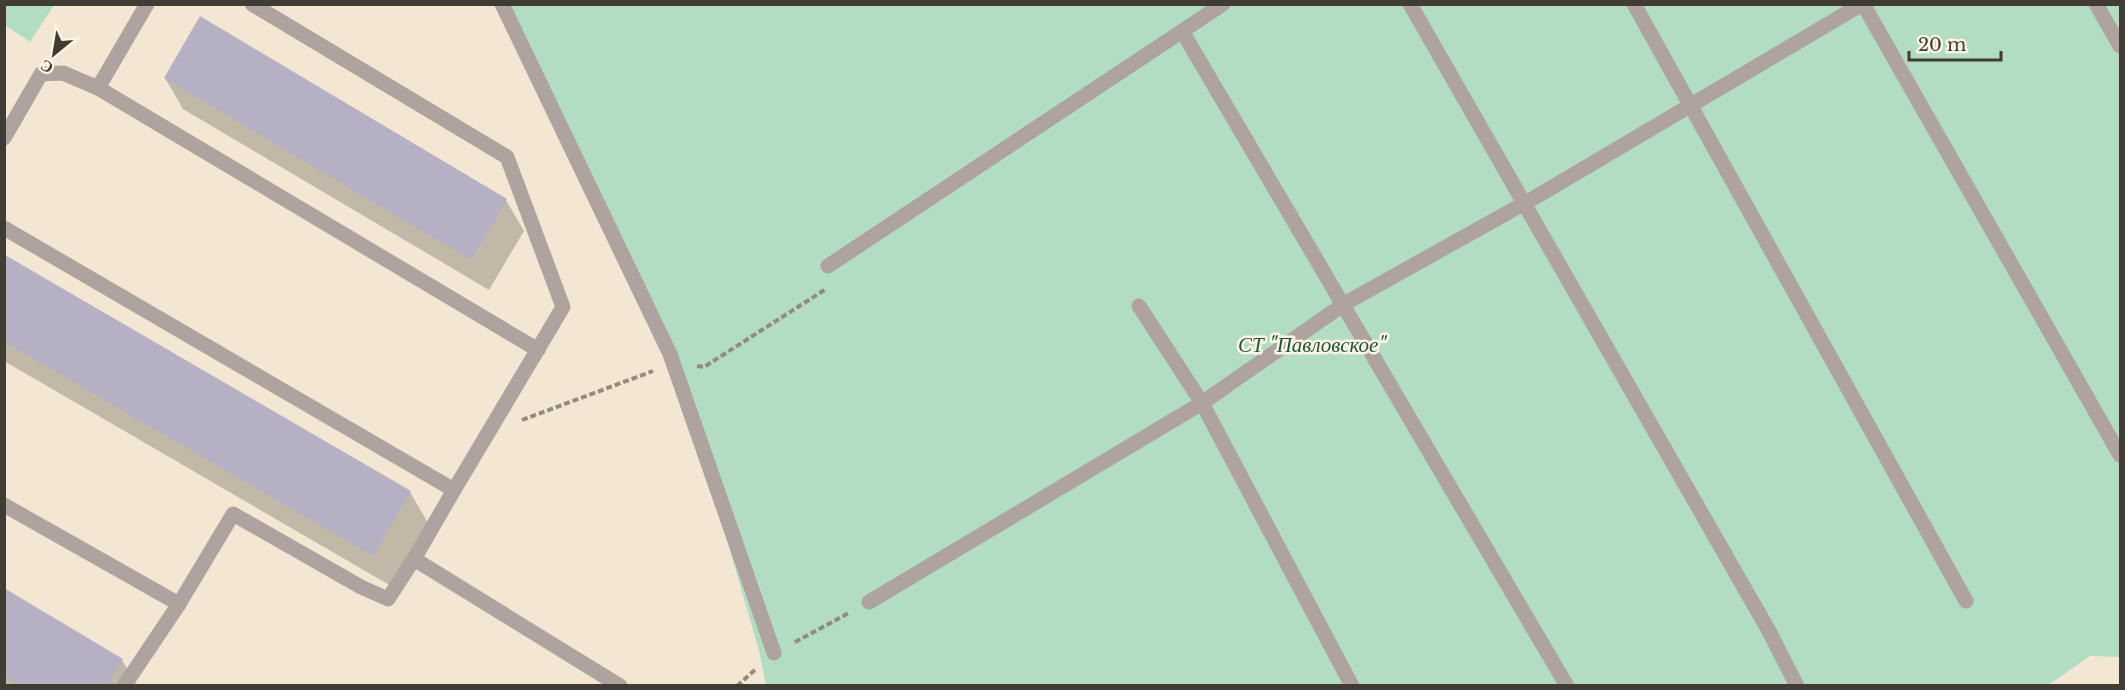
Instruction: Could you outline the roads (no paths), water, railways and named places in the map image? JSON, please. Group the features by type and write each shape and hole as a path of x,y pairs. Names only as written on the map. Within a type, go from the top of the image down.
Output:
{"lane":[{"path":"98,88 147,4"},
{"path":"124,686 179,604 233,514 361,587 388,599 563,307 507,157 252,4"},
{"path":"502,4 673,363 774,653"},
{"path":"828,266 1223,4"},
{"path":"1410,4 1769,631 1797,686"},
{"path":"1634,4 1966,601"},
{"path":"868,602 1202,403 1344,304 1523,204 1862,4 2121,455"},
{"path":"2096,4 2121,46"},
{"path":"1182,31 1567,686"},
{"path":"4,138 41,74 63,73 98,88 538,350"},
{"path":"4,228 454,490"},
{"path":"1139,306 1202,403 1352,686"},
{"path":"4,506 179,604"},
{"path":"414,559 620,686"},
{"path":"586,686 594,671"}],"park label":[{"name":"СТ \"Павловское\"","path":"1312,345"}]}
